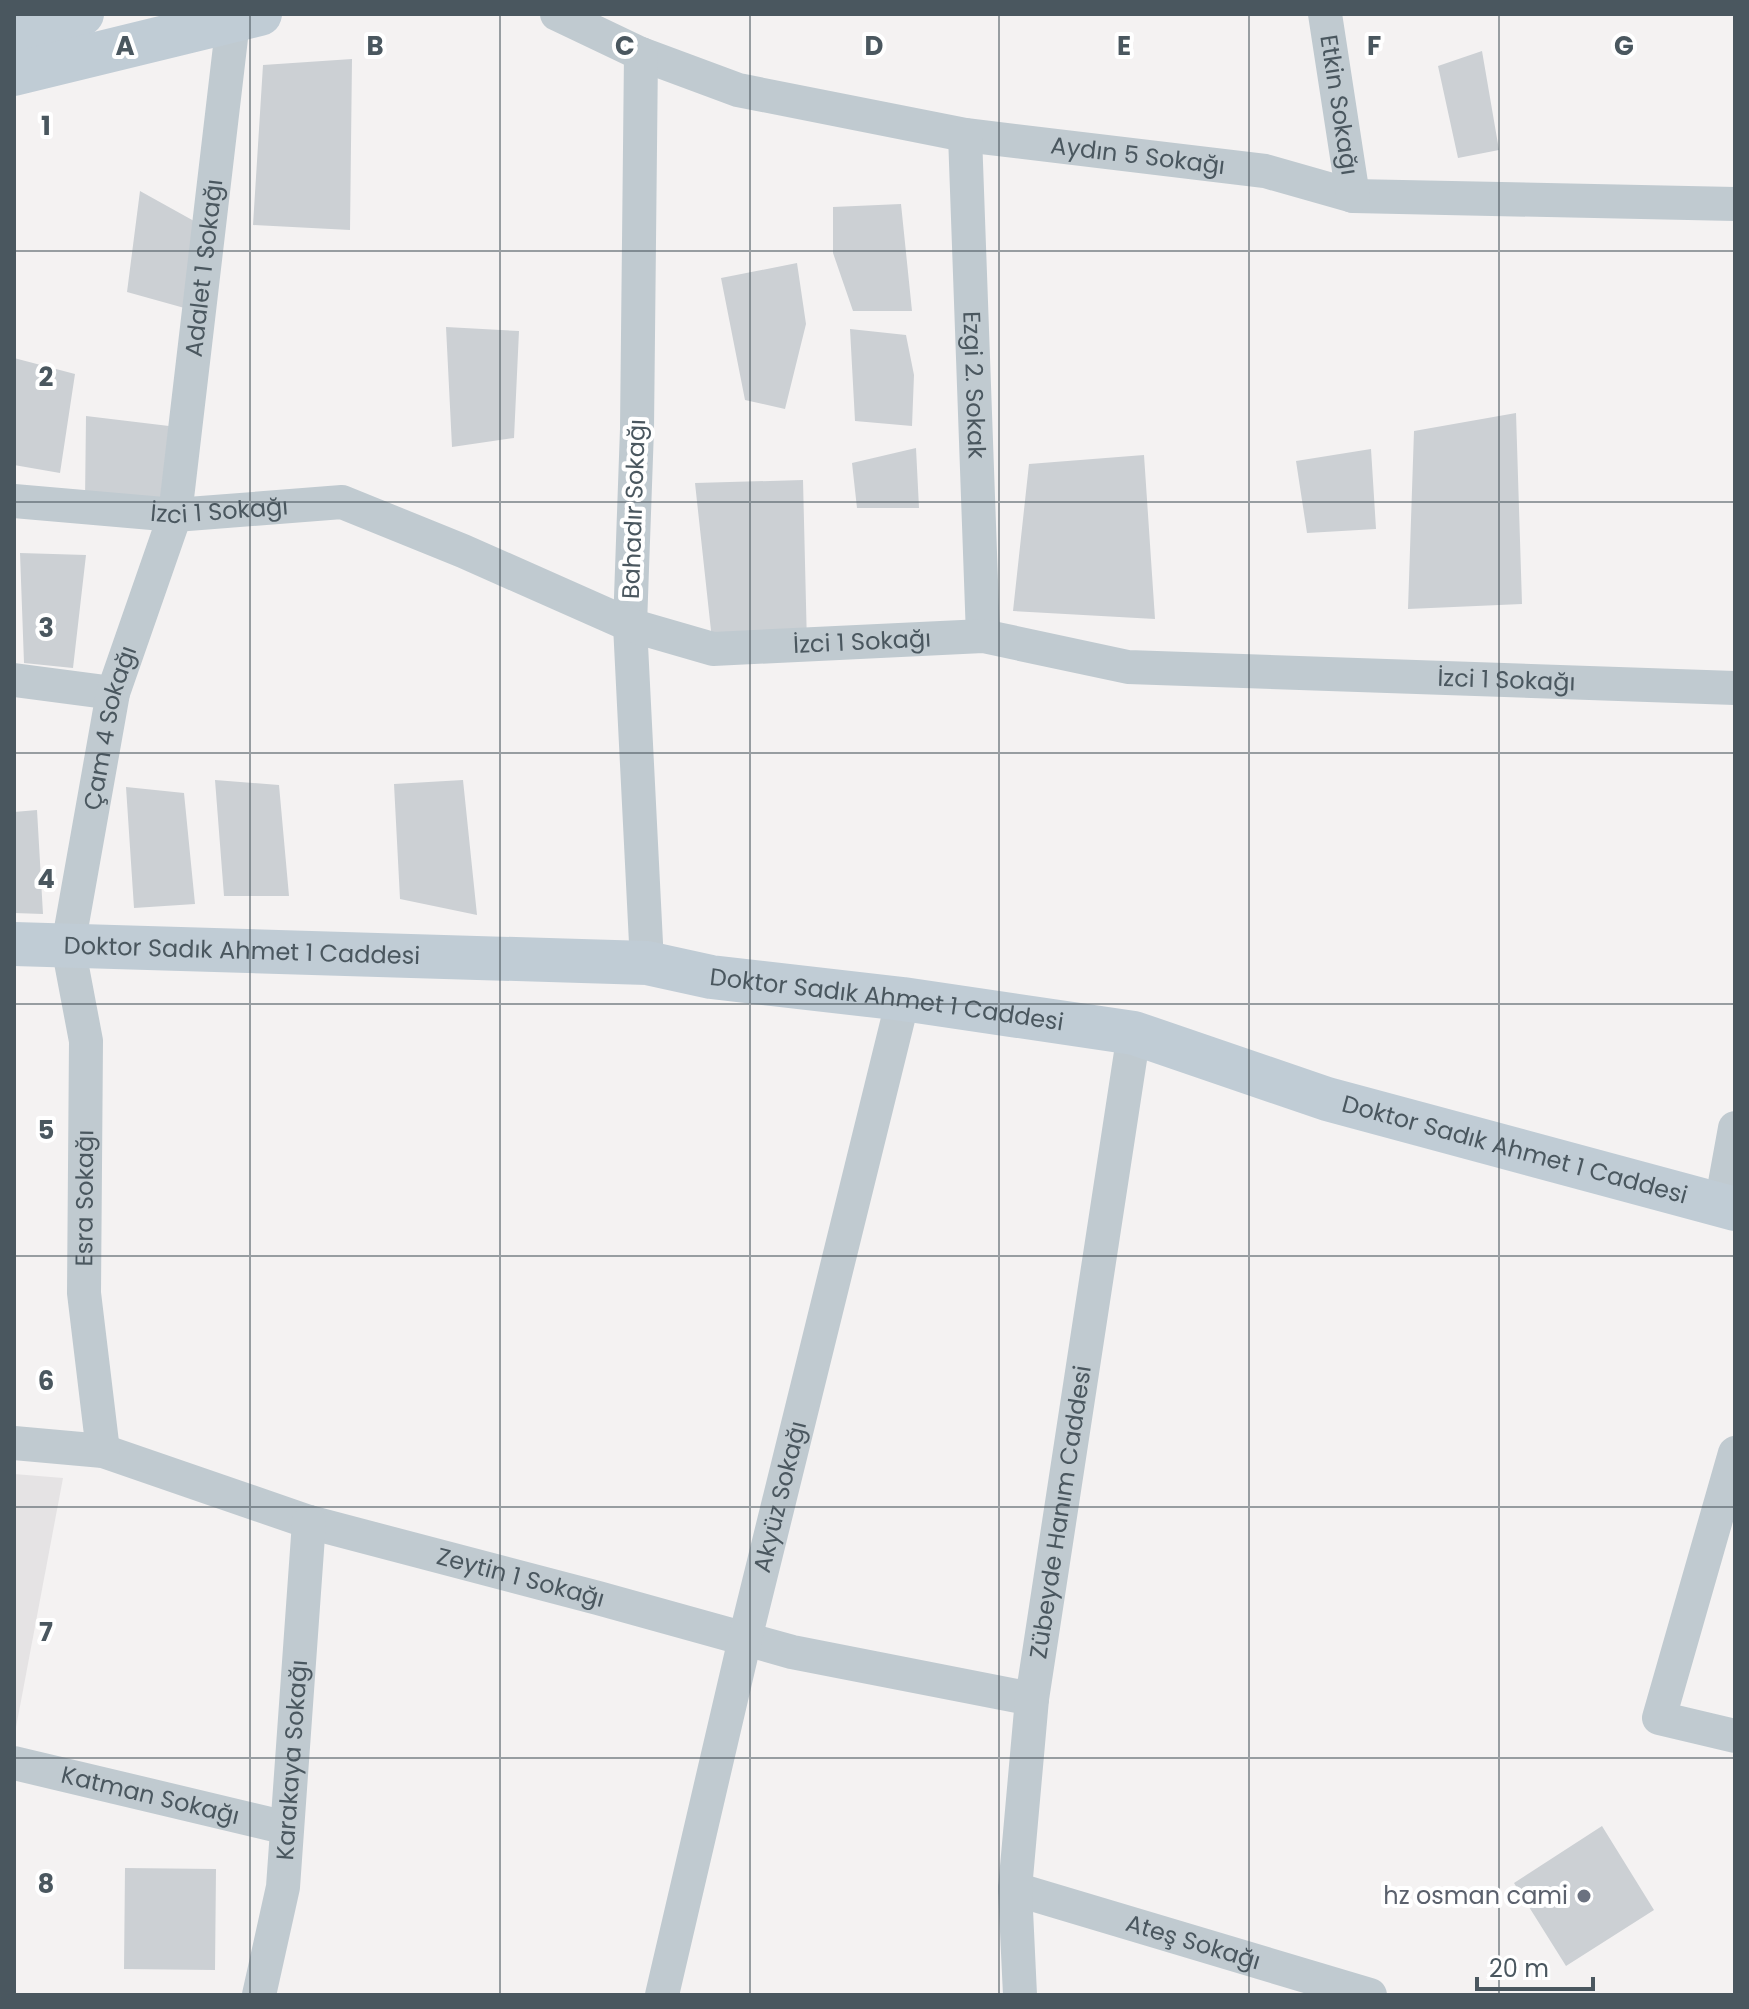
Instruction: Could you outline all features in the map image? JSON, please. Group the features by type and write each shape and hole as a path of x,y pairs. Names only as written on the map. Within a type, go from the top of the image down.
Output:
{"street":[{"path":"14,30 82,14"},
{"name":"Aydın 5 Sokağı","path":"557,14 641,54 738,90 965,135 1265,171 1353,196 1735,204"},
{"name":"Etkin Sokağı","path":"1325,14 1353,196"},
{"path":"14,74 246,17"},
{"name":"Adalet 1 Sokağı","path":"175,515 246,17"},
{"name":"Bahadır Sokağı","path":"641,54 637,429 630,625 647,963"},
{"name":"Ezgi 2. Sokak","path":"965,135 983,636"},
{"name":"İzci 1 Sokağı","path":"14,501 175,515 342,502 463,551 630,625 713,649 983,636 1128,667 1735,688"},
{"name":"Çam 4 Sokağı","path":"68,946 113,693 175,515"},
{"path":"14,680 113,693"},
{"name":"Doktor Sadık Ahmet 1 Caddesi","path":"14,944 647,963 711,977 903,999 1134,1033 1327,1099 1728,1207"},
{"name":"Esra Sokağı","path":"68,946 86,1041 84,1293 103,1451"},
{"name":"Akyüz Sokağı","path":"662,1995 745,1639 903,999"},
{"name":"Zübeyde Hanım Caddesi","path":"1020,1995 1015,1889 1032,1699 1134,1033"},
{"path":"1728,1207 1735,1128"},
{"name":"Zeytin 1 Sokağı","path":"14,1443 103,1451 309,1522 792,1652 1032,1699"},
{"path":"1735,1453 1659,1718 1735,1736"},
{"name":"Karakaya Sokağı","path":"259,1995 283,1887 309,1522"},
{"name":"Katman Sokağı","path":"14,1763 287,1828"},
{"name":"Ateş Sokağı","path":"1015,1889 1370,1995"}],"shaded area":[{"path":"14,1474 63,1478 14,1738"}],"building":[{"path":"1482,51 1499,150 1458,158 1438,66"},
{"path":"352,59 350,230 253,225 263,65"},
{"path":"140,191 194,221 188,309 127,292"},
{"path":"901,204 912,311 853,311 833,253 833,207"},
{"path":"797,263 806,324 785,409 745,400 721,278"},
{"path":"446,327 519,331 514,438 452,447"},
{"path":"850,329 906,335 914,375 912,426 855,421"},
{"path":"14,358 75,374 60,473 14,465"},
{"path":"1516,413 1522,604 1408,609 1414,431"},
{"path":"86,416 169,426 160,503 85,501"},
{"path":"916,448 919,508 857,508 852,463"},
{"path":"1371,449 1376,529 1307,533 1296,461"},
{"path":"1144,455 1155,619 1013,611 1029,464"},
{"path":"803,480 807,645 713,649 695,483"},
{"path":"20,553 86,555 73,668 24,663"},
{"path":"215,780 279,785 289,896 224,896"},
{"path":"463,780 477,915 400,899 394,784"},
{"path":"126,787 184,793 195,904 134,908"},
{"path":"37,810 43,914 14,913 14,812"},
{"name":"hz osman cami","path":"1602,1826 1654,1910 1566,1966 1514,1883"},
{"path":"125,1868 216,1869 215,1970 124,1969"}],"place":[{"name":"hz osman cami","path":"1584,1896"}]}
